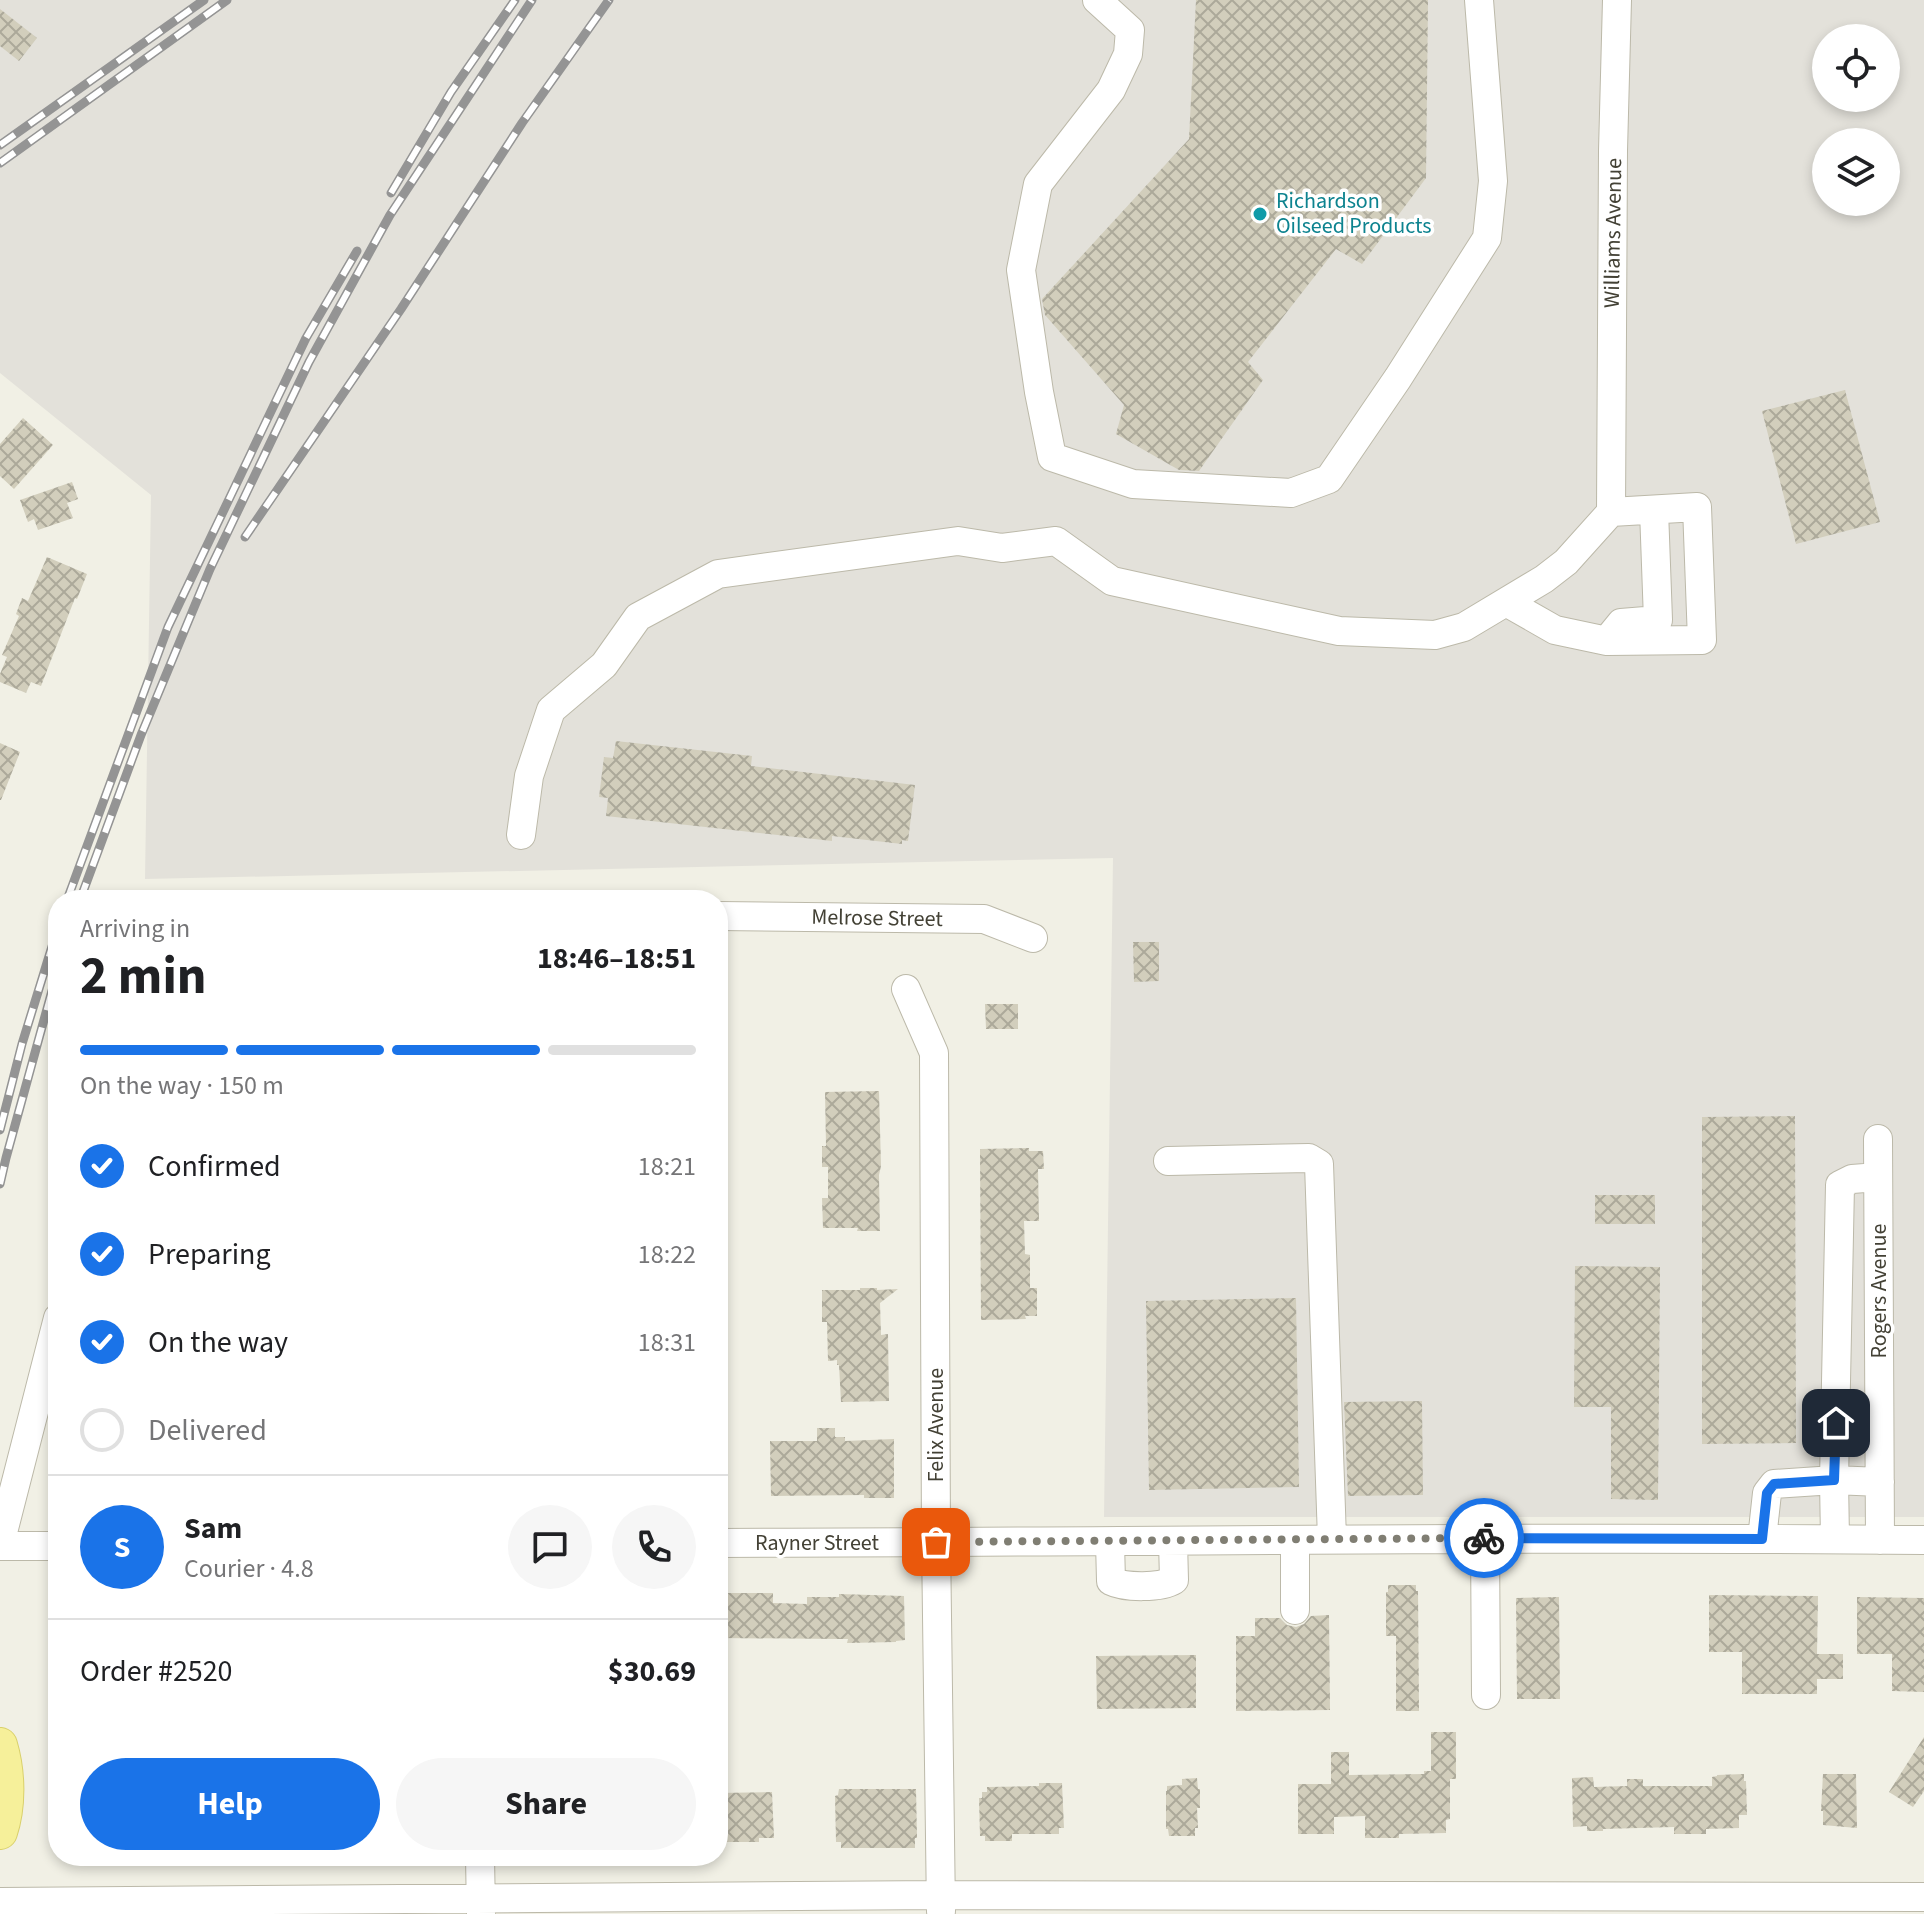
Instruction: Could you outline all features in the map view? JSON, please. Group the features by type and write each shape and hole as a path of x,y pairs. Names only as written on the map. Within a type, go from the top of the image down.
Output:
{"main road":[{"path":"0,1745 6,1765 5,1818 0,1832"}],"street":[{"path":"1097,0 1130,30 1128,54 1111,90 1038,184 1021,270 1052,457 1133,484 1291,493 1329,479 1487,238 1493,181 1479,0"},
{"name":"Williams Avenue","path":"1611,512 1617,0"},
{"path":"521,835 529,776 551,710 604,665 638,617 718,574 958,541 1002,548 1056,541 1112,581 1339,631 1435,635 1464,627 1544,579 1566,562 1611,512 1697,507 1702,640 1607,641 1555,630 1506,602"},
{"path":"1607,641 1621,623 1658,620 1654,510"},
{"name":"Melrose Street","path":"728,916 984,919 1033,938"},
{"name":"Felix Avenue","path":"906,989 934,1053 941,1904"},
{"name":"Rogers Avenue","path":"1878,1139 1880,1540"},
{"path":"1168,1161 1309,1158 1319,1164 1332,1539"},
{"path":"1835,1539 1840,1185 1852,1179 1878,1177"},
{"path":"1838,1285 1879,1285"},
{"path":"48,1357 0,1545 48,1546"},
{"path":"1836,1394 1879,1394"},
{"path":"1762,1539 1767,1493 1774,1484 1834,1480 1880,1482"},
{"path":"1485,1538 1486,1695"},
{"name":"Rayner Street","path":"728,1543 1485,1538 1924,1540"},
{"path":"1295,1540 1295,1610"},
{"path":"1110,1542 1111,1581 1121,1586 1167,1584 1174,1580 1173,1541"},
{"path":"480,1866 480,1906"},
{"path":"0,1902 480,1906 1723,1905 1924,1897"}],"shaded area":[{"path":"0,0 1924,0 1924,1517 1104,1517 1113,858 145,879 151,495 0,373"}],"building":[{"name":"Richardson Oilseed Products","path":"1196,0 1428,0 1426,178 1362,264 1336,249 1248,362 1263,380 1199,471 1179,470 1116,434 1124,405 1045,315 1042,299 1189,139"},
{"path":"0,9 37,38 19,61 0,46"},
{"path":"1845,390 1880,522 1796,544 1762,411"},
{"path":"23,418 53,445 14,489 0,476 0,444"},
{"path":"72,482 78,499 67,503 73,518 38,530 34,519 28,522 20,500"},
{"path":"47,557 87,574 41,686 31,682 26,693 0,682 7,657 2,655 19,616 16,614 22,598 28,601"},
{"path":"616,741 752,756 751,766 915,785 908,841 902,840 902,844 832,836 832,841 606,816 608,798 599,797 604,757 613,758"},
{"path":"0,743 20,752 1,800 0,800"},
{"path":"1133,942 1159,942 1159,981 1134,982"},
{"path":"985,1004 1018,1004 1018,1029 986,1029"},
{"path":"879,1091 880,1231 823,1228 822,1198 828,1198 828,1167 822,1167 822,1146 826,1146 825,1092"},
{"path":"1795,1116 1796,1443 1702,1444 1702,1117"},
{"path":"1029,1148 1029,1151 1043,1151 1044,1169 1038,1169 1039,1221 1024,1221 1025,1254 1030,1255 1030,1288 1037,1288 1037,1316 981,1320 980,1149"},
{"path":"1595,1195 1655,1195 1655,1224 1595,1224"},
{"path":"1575,1266 1660,1267 1658,1500 1611,1499 1611,1407 1574,1407"},
{"path":"898,1289 880,1303 881,1335 888,1334 889,1401 841,1402 839,1365 837,1360 828,1361 827,1322 822,1322 822,1290"},
{"path":"1296,1298 1299,1487 1149,1490 1146,1301"},
{"path":"1422,1401 1423,1495 1348,1496 1344,1402"},
{"path":"817,1428 835,1428 835,1437 845,1437 845,1441 894,1439 894,1498 864,1498 864,1495 771,1496 770,1441 817,1441"},
{"path":"1388,1585 1416,1585 1418,1591 1419,1711 1396,1711 1396,1636 1386,1636"},
{"path":"728,1593 773,1593 773,1603 807,1604 807,1597 839,1597 839,1594 904,1596 905,1640 847,1643 848,1639 728,1638"},
{"path":"1709,1595 1818,1596 1817,1654 1843,1654 1843,1679 1817,1679 1817,1694 1742,1694 1742,1652 1709,1652"},
{"path":"1559,1597 1560,1699 1517,1699 1516,1598"},
{"path":"1857,1597 1924,1598 1924,1692 1892,1691 1892,1654 1857,1654"},
{"path":"1329,1615 1330,1710 1236,1711 1236,1636 1255,1636 1255,1618 1280,1618 1287,1625 1296,1627 1311,1616"},
{"path":"1196,1655 1196,1708 1097,1709 1096,1656"},
{"path":"1431,1732 1456,1732 1456,1779 1450,1779 1450,1819 1446,1820 1446,1833 1365,1838 1365,1816 1334,1817 1334,1834 1298,1834 1298,1784 1331,1784 1331,1752 1349,1752 1349,1775 1424,1774 1424,1771 1431,1771"},
{"path":"1924,1737 1924,1791 1913,1807 1889,1792"},
{"path":"1744,1774 1747,1815 1739,1815 1739,1828 1706,1829 1706,1834 1674,1834 1674,1827 1587,1831 1587,1826 1573,1827 1572,1778 1593,1777 1594,1787 1627,1786 1627,1779 1643,1779 1643,1786 1712,1786 1712,1777 1717,1775"},
{"path":"1823,1774 1856,1774 1857,1828 1823,1825"},
{"path":"1197,1778 1200,1808 1197,1808 1198,1828 1195,1828 1195,1836 1169,1836 1166,1829 1167,1786 1182,1785 1182,1779"},
{"path":"1039,1783 1062,1783 1064,1828 1059,1828 1059,1834 1012,1834 1012,1841 985,1841 985,1836 980,1836 979,1798 982,1798 982,1792 987,1792 987,1787 1039,1786"},
{"path":"839,1789 916,1789 915,1848 841,1848 841,1842 836,1842 835,1796"},
{"path":"772,1792 774,1838 759,1838 759,1842 728,1842 728,1793"}],"railway":[{"path":"0,145 204,0"},
{"path":"0,163 227,0"},
{"path":"391,193 451,92 515,0"},
{"path":"84,890 141,735 210,569 309,362 390,215 532,0"},
{"path":"245,537 401,309 522,123 609,0"},
{"path":"71,890 168,627 306,338 357,251"},
{"path":"0,1130 48,960"},
{"path":"0,1184 48,1005"}],"way so far":[{"path":"936,1542 1484,1538"}],"place":[{"name":"Richardson Oilseed Products","path":"1260,214"}],"route":[{"path":"1484,1538 1762,1539 1767,1493 1774,1484 1834,1480 1836,1423"}]}
